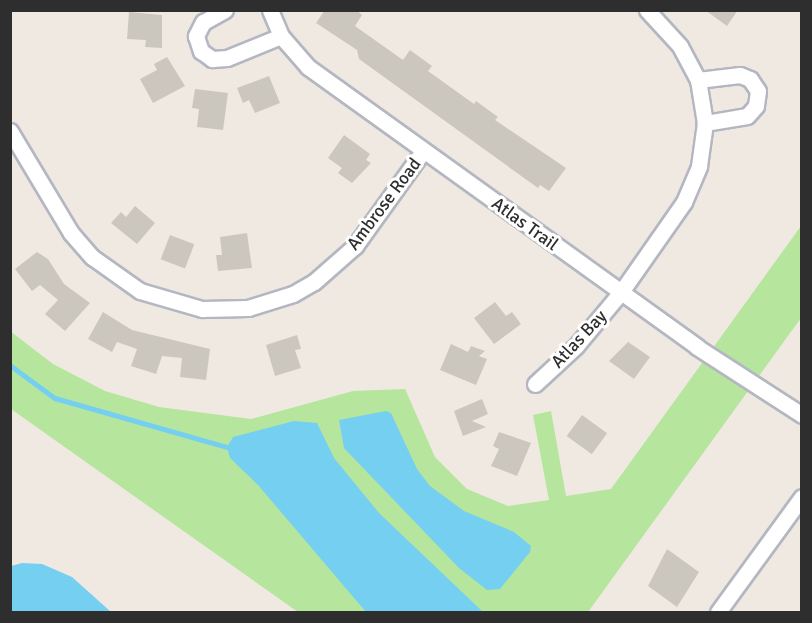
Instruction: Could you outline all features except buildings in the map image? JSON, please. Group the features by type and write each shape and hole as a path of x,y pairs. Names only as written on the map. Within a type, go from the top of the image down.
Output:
{"street":[{"path":"225,10 210,16 198,29 197,45 206,56 227,58 281,36"},
{"name":"Atlas Trail","path":"270,10 281,36 308,67 621,292 801,415"},
{"path":"647,10 680,46 698,80 705,123 747,116 756,106 758,91 754,83 740,75 698,80"},
{"name":"Atlas Bay","path":"535,384 587,335 621,292 693,186 705,123"},
{"name":"Ambrose Road","path":"10,131 71,233 93,257 140,291 202,309 248,308 293,294 314,282 355,246 423,151"},
{"path":"718,612 801,497"}],"green space":[{"path":"801,226 801,318 588,612 298,612 11,409 10,331 53,364 105,391 159,407 251,419 353,391 405,389 435,457 467,489 508,506 549,500 533,415 551,411 566,496 611,489"}],"water":[{"path":"386,411 391,413 417,469 430,486 464,511 514,532 531,546 530,552 500,589 487,590 459,568 344,448 339,420"},
{"path":"294,421 317,423 334,458 379,513 483,612 366,612 258,485 230,458 227,447 233,437"},
{"path":"22,563 42,564 72,577 111,612 11,612 11,566"}],"waterway":[{"path":"10,365 55,398 227,447"}]}
